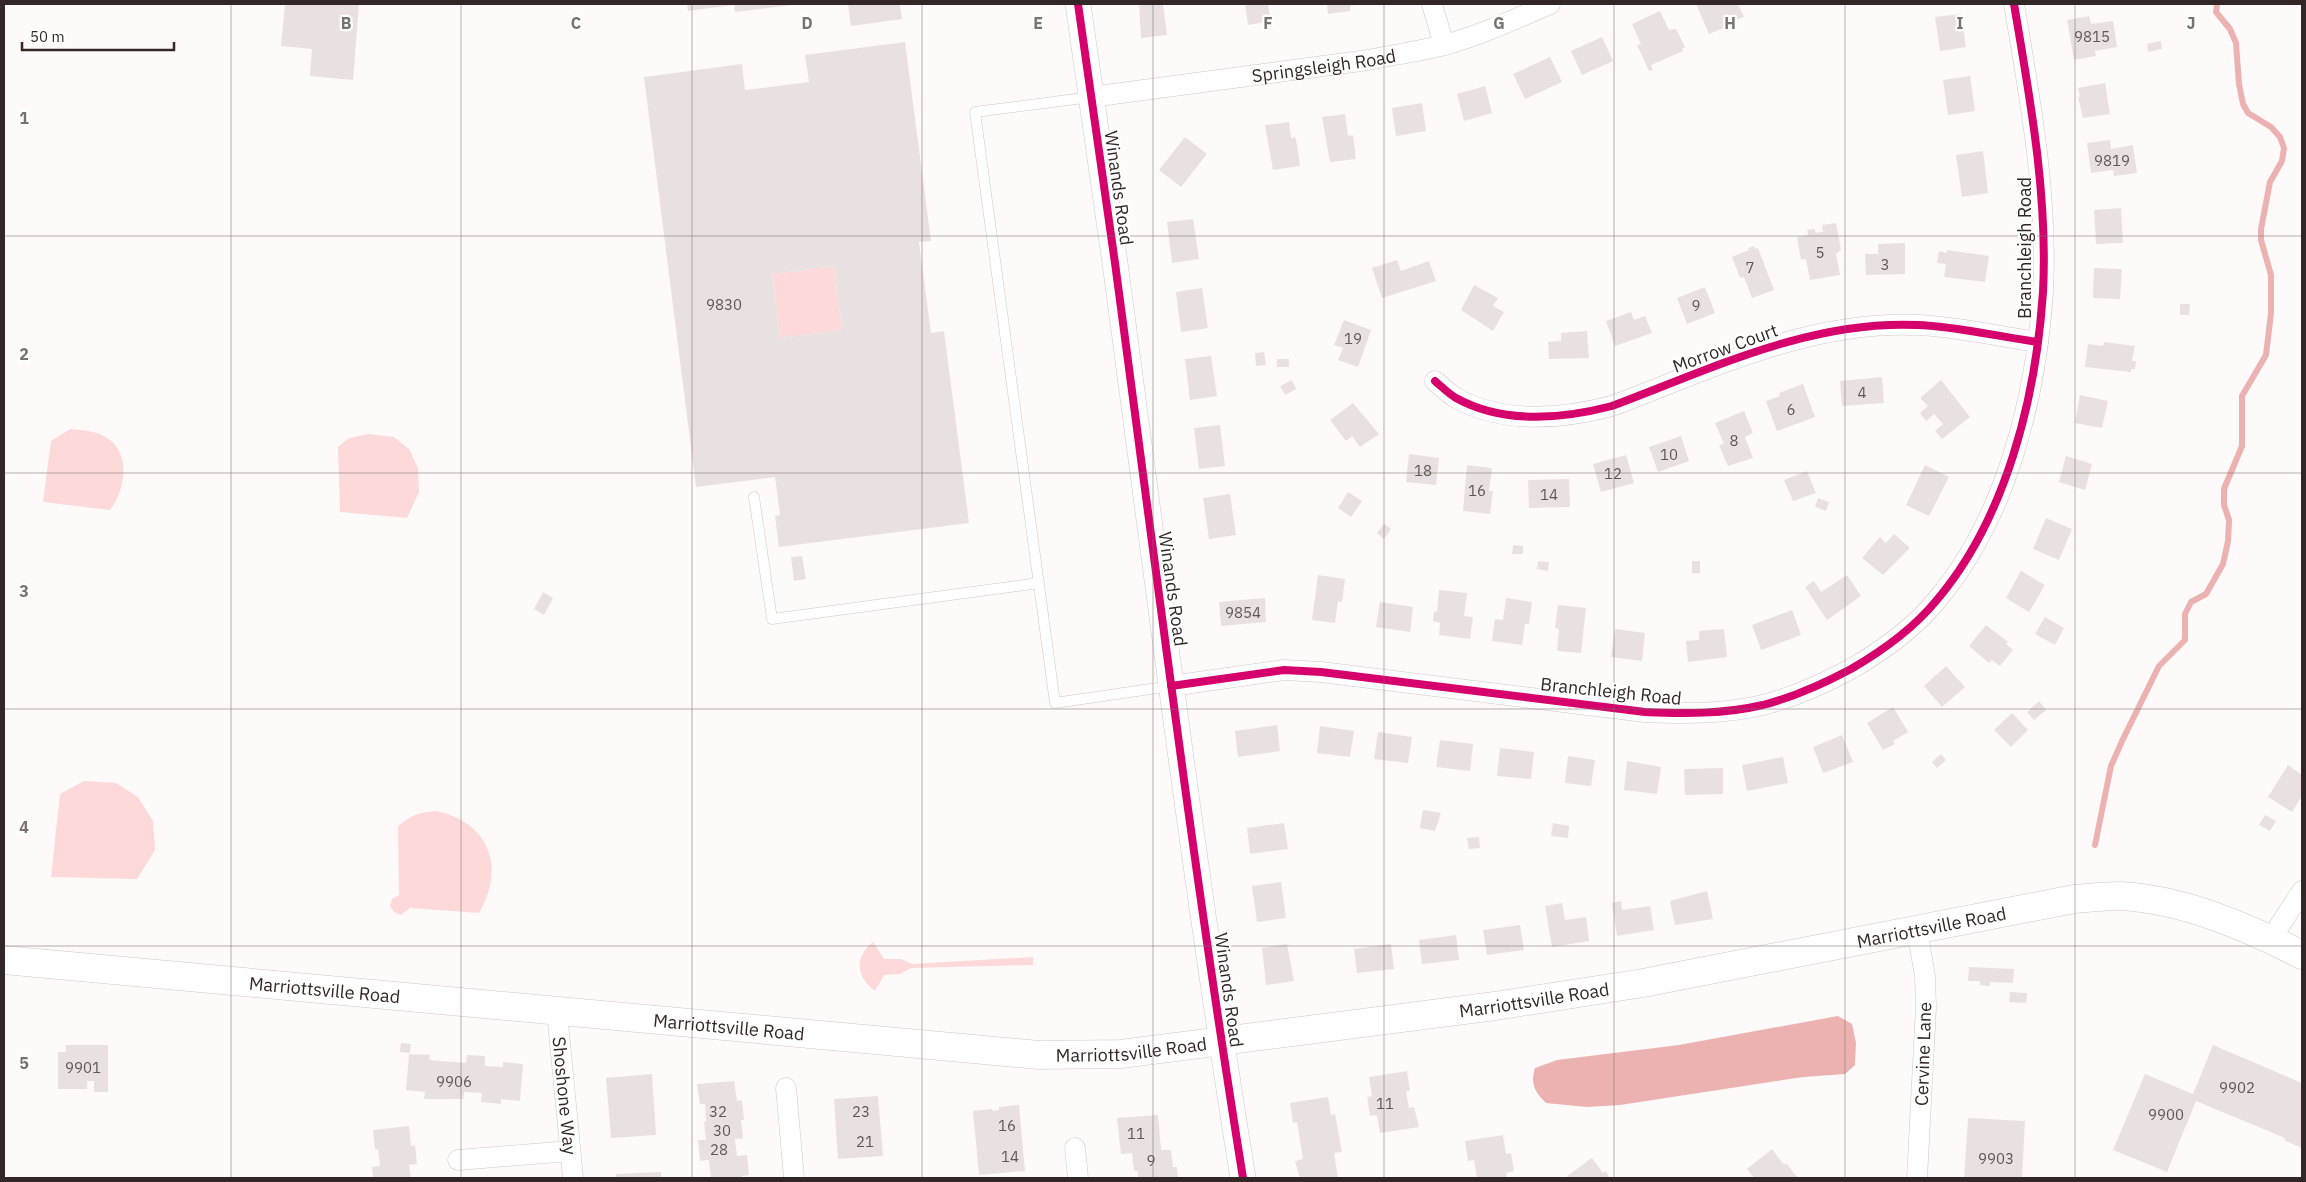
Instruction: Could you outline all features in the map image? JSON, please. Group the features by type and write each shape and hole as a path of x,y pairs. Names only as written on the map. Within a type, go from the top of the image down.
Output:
{"main road":[{"name":"Marriottsville Road","path":"4,960 1039,1055 1121,1054 1221,1043 1495,1006 1633,984 2074,900 2119,896 2157,900 2200,912 2271,939 2302,955"}],"street":[{"name":"Winands Road","path":"1078,4 1221,1043 1243,1178"},
{"path":"1432,4 1444,45"},
{"name":"Springsleigh Road","path":"1090,97 1368,60 1444,45 1491,30 1550,4"},
{"name":"Branchleigh Road","path":"1171,686 1284,670 1321,672 1645,712 1684,714 1723,711 1763,704 1801,693 1835,678 1870,658 1907,630 1935,602 1963,565 1986,525 2005,480 2023,421 2038,342 2043,282 2043,225 2040,169 2014,4"},
{"name":"Morrow Court","path":"1435,381 1454,397 1478,408 1503,414 1546,416 1583,413 1612,406 1792,339 1840,329 1884,325 1919,325 2038,342"},
{"path":"2271,939 2302,891"},
{"name":"Cervine Lane","path":"1917,930 1925,976 1926,1006 1917,1178"},
{"name":"Shoshone Way","path":"557,1012 573,1178"},
{"path":"786,1088 794,1178"},
{"path":"1075,1148 1078,1178"},
{"path":"458,1160 570,1151"}],"lane":[{"path":"1090,97 975,112 1055,703 1171,686"},
{"path":"754,497 772,619 1039,583"}],"shaded area":[{"path":"834,266 842,330 780,338 772,274"},
{"path":"70,429 102,435 111,441 121,456 123,466 122,485 110,510 43,502 51,441"},
{"path":"368,434 394,437 409,449 418,468 419,492 407,518 340,512 338,447 349,438"},
{"path":"84,781 116,783 138,797 153,821 155,850 137,879 51,877 60,794"},
{"path":"436,811 454,817 469,825 480,836 488,849 491,863 491,879 487,896 479,913 410,908 401,915 394,912 390,906 392,899 399,895 398,826 416,815"},
{"path":"873,942 884,959 901,959 912,964 1033,957 1033,965 911,968 900,974 884,975 875,991 864,980 860,967 863,954"},
{"path":"1838,1016 1852,1024 1856,1043 1855,1065 1845,1074 1803,1077 1620,1105 1587,1107 1546,1103 1536,1091 1533,1083 1535,1068 1557,1060 1679,1045"}],"building":[{"path":"285,4 359,4 353,80 310,76 312,49 281,46"},
{"path":"687,4 792,5 735,12 734,5 688,11"},
{"path":"848,4 900,4 902,19 851,26"},
{"path":"1139,4 1163,4 1167,35 1141,38"},
{"path":"1245,4 1268,4 1271,21 1248,25"},
{"path":"1327,4 1356,5 1350,6 1350,11 1328,14"},
{"path":"1696,4 1738,4 1744,17 1732,21 1733,24 1709,34"},
{"path":"1660,11 1669,30 1676,29 1685,47 1682,49 1683,51 1651,65 1653,70 1649,71 1637,45 1641,44 1632,24"},
{"path":"1961,14 1966,47 1940,51 1935,17"},
{"path":"2089,16 2091,24 2113,21 2117,47 2095,51 2096,56 2074,60 2067,20"},
{"path":"1602,37 1613,61 1582,75 1571,51"},
{"path":"2161,41 2162,49 2148,52 2147,44"},
{"path":"905,42 931,241 919,242 931,333 944,331 969,523 779,547 775,516 780,515 775,477 696,487 644,77 742,64 745,90 809,82 805,55","holes":["834,266 842,330 780,338 772,274"]},
{"path":"1550,57 1562,82 1525,99 1513,74"},
{"path":"1970,76 1975,111 1948,115 1943,80"},
{"path":"2105,83 2110,114 2083,118 2078,88"},
{"path":"1485,86 1492,113 1464,121 1457,94"},
{"path":"1422,103 1426,131 1396,136 1392,108"},
{"path":"1345,114 1348,136 1353,135 1356,159 1330,162 1322,117"},
{"path":"1289,122 1291,138 1295,137 1297,144 1300,166 1273,170 1265,125"},
{"path":"1185,137 1207,154 1181,187 1159,170"},
{"path":"2110,140 2111,149 2133,145 2137,173 2114,176 2113,170 2091,173 2087,143"},
{"path":"1983,151 1988,193 1962,197 1956,155"},
{"path":"2121,208 2123,243 2096,244 2094,210"},
{"path":"1193,219 1199,259 1172,263 1167,222"},
{"path":"1836,223 1841,250 1836,254 1840,275 1810,280 1806,259 1801,260 1797,237 1808,235 1807,230 1815,229 1815,233 1823,232 1822,225"},
{"path":"1905,243 1905,274 1866,275 1865,254 1878,254 1878,244"},
{"path":"1754,246 1755,249 1758,248 1774,290 1752,298 1744,277 1740,278 1732,257"},
{"path":"1947,250 1989,256 1985,282 1944,277 1946,264 1937,263 1939,251 1947,253"},
{"path":"1397,260 1401,271 1429,261 1436,281 1382,298 1372,268"},
{"path":"2094,268 2122,269 2120,299 2093,298"},
{"path":"1474,285 1498,298 1493,306 1504,312 1493,331 1461,310"},
{"path":"1705,287 1715,313 1687,324 1677,298"},
{"path":"1202,288 1208,328 1181,332 1176,292"},
{"path":"2180,304 2190,304 2189,315 2180,315"},
{"path":"1631,312 1634,320 1645,316 1652,333 1615,346 1606,321"},
{"path":"1344,320 1371,330 1358,367 1338,360 1343,348 1334,345"},
{"path":"1587,331 1589,358 1549,359 1548,342 1561,341 1561,333"},
{"path":"2104,342 2135,346 2132,361 2136,361 2135,369 2131,369 2131,372 2085,367 2088,344 2103,346"},
{"path":"1264,352 1266,365 1256,366 1255,353"},
{"path":"1211,356 1217,396 1190,400 1185,359"},
{"path":"1277,359 1289,359 1289,367 1277,367"},
{"path":"1882,377 1884,403 1842,406 1840,381"},
{"path":"1292,380 1296,389 1285,395 1280,386"},
{"path":"1941,380 1970,417 1942,439 1935,431 1943,424 1934,414 1926,421 1920,413 1928,406 1920,398"},
{"path":"1803,384 1815,417 1777,431 1766,401 1780,396 1779,393"},
{"path":"2080,395 2108,401 2102,428 2075,423"},
{"path":"1353,403 1379,434 1360,447 1352,436 1346,441 1330,420"},
{"path":"1744,411 1753,433 1745,437 1753,458 1728,466 1719,445 1724,444 1715,423"},
{"path":"1220,425 1225,466 1199,469 1194,428"},
{"path":"1681,436 1689,461 1658,472 1649,447"},
{"path":"1409,454 1439,458 1436,485 1406,482"},
{"path":"1626,455 1634,483 1601,492 1593,464"},
{"path":"2066,456 2092,464 2085,490 2059,482"},
{"path":"1467,465 1492,468 1489,491 1493,491 1490,514 1463,511"},
{"path":"1925,465 1949,477 1929,516 1906,505"},
{"path":"1807,471 1816,493 1793,501 1784,480"},
{"path":"1569,479 1570,507 1529,508 1528,480"},
{"path":"1348,492 1362,501 1351,517 1338,508"},
{"path":"1230,494 1236,535 1209,539 1203,498"},
{"path":"1818,498 1829,502 1826,511 1815,507"},
{"path":"2046,518 2072,529 2059,560 2033,549"},
{"path":"1384,524 1391,529 1384,539 1377,533"},
{"path":"1894,534 1910,548 1883,575 1862,558 1880,537 1886,543"},
{"path":"1513,545 1523,546 1523,554 1512,554"},
{"path":"802,556 806,579 794,581 791,557"},
{"path":"1538,561 1549,562 1548,571 1537,569"},
{"path":"1692,561 1700,561 1700,573 1692,573"},
{"path":"2021,571 2045,585 2029,612 2006,598"},
{"path":"1318,575 1345,579 1342,602 1338,601 1335,623 1312,620"},
{"path":"1847,575 1861,596 1827,620 1805,587 1814,581 1821,592"},
{"path":"1439,590 1467,593 1464,616 1473,617 1470,639 1439,635 1440,623 1433,621 1434,611 1437,612"},
{"path":"543,592 553,598 544,615 534,609"},
{"path":"1265,598 1266,622 1221,626 1219,602"},
{"path":"1506,598 1532,602 1529,624 1525,624 1522,645 1492,641 1495,619 1503,620"},
{"path":"1380,602 1413,607 1410,632 1376,627"},
{"path":"1558,605 1586,608 1581,653 1557,651 1559,629 1555,628"},
{"path":"1792,610 1801,635 1761,650 1752,625"},
{"path":"2045,617 2064,628 2055,645 2035,634"},
{"path":"1986,625 2008,642 2006,644 2013,650 2000,666 1992,660 1989,663 1969,646"},
{"path":"1615,629 1645,633 1642,661 1611,657"},
{"path":"1724,629 1727,657 1688,662 1686,641 1699,640 1699,631"},
{"path":"1946,666 1965,687 1942,707 1924,686"},
{"path":"2039,701 2046,710 2034,720 2027,712"},
{"path":"1893,707 1908,732 1893,741 1895,744 1883,750 1867,723"},
{"path":"2012,713 2028,730 2011,747 1994,730"},
{"path":"1277,725 1280,751 1238,757 1235,731"},
{"path":"1320,726 1354,731 1350,757 1317,753"},
{"path":"1378,732 1412,737 1408,763 1374,759"},
{"path":"1842,735 1853,762 1823,773 1813,747"},
{"path":"1440,740 1473,744 1470,771 1436,767"},
{"path":"1500,748 1534,752 1531,779 1497,776"},
{"path":"1941,754 1946,760 1937,768 1932,762"},
{"path":"1568,756 1595,760 1591,786 1565,783"},
{"path":"1783,757 1788,783 1747,791 1742,765"},
{"path":"1627,761 1661,767 1657,794 1624,790"},
{"path":"2288,765 2302,775 2302,796 2292,812 2268,797"},
{"path":"1723,768 1723,794 1685,795 1684,769"},
{"path":"1423,810 1441,813 1435,831 1420,828"},
{"path":"2265,815 2276,821 2270,831 2259,825"},
{"path":"1284,823 1288,849 1250,854 1247,828"},
{"path":"1553,823 1569,826 1568,838 1551,836"},
{"path":"1479,837 1480,848 1469,849 1467,838"},
{"path":"1281,882 1286,918 1257,922 1252,886"},
{"path":"1707,891 1713,919 1675,925 1670,901"},
{"path":"1621,901 1622,910 1650,906 1654,930 1617,936 1612,903"},
{"path":"1562,903 1565,920 1586,917 1589,941 1552,947 1545,906"},
{"path":"1520,925 1524,950 1487,955 1483,930"},
{"path":"1456,935 1459,960 1422,964 1419,940"},
{"path":"1287,944 1294,981 1266,985 1262,948"},
{"path":"1391,944 1394,969 1357,973 1354,949"},
{"path":"1969,967 2014,969 2013,983 1990,982 1990,986 1980,985 1980,981 1968,981"},
{"path":"2010,992 2027,993 2026,1003 2009,1002"},
{"path":"401,1043 411,1044 410,1053 400,1052"},
{"path":"66,1045 108,1045 108,1092 94,1092 94,1081 87,1081 87,1089 58,1089 58,1052 66,1052"},
{"path":"2213,1045 2302,1083 2302,1148 2284,1140 2285,1138 2196,1101 2167,1172 2113,1150 2145,1074 2193,1094"},
{"path":"409,1054 430,1055 429,1060 466,1063 467,1055 485,1056 485,1066 503,1067 503,1062 523,1064 520,1101 501,1099 501,1104 481,1102 482,1093 464,1092 463,1099 424,1099 425,1092 406,1090"},
{"path":"1407,1071 1410,1091 1406,1091 1409,1108 1414,1107 1419,1127 1380,1133 1377,1115 1370,1116 1367,1097 1372,1096 1369,1077"},
{"path":"652,1074 656,1135 611,1138 606,1078"},
{"path":"734,1081 737,1101 742,1100 744,1120 741,1120 743,1138 735,1139 737,1156 747,1155 749,1175 742,1176 742,1178 711,1178 709,1160 700,1161 698,1140 706,1140 704,1122 706,1121 705,1104 700,1104 697,1084"},
{"path":"878,1096 883,1156 838,1159 834,1099"},
{"path":"1328,1097 1331,1115 1335,1114 1342,1152 1334,1153 1338,1178 1300,1178 1295,1161 1303,1159 1297,1122 1293,1123 1290,1103"},
{"path":"1019,1105 1025,1171 979,1175 973,1111 992,1109 993,1111 999,1110 999,1107"},
{"path":"1158,1115 1161,1150 1171,1150 1173,1167 1177,1167 1178,1178 1138,1178 1138,1171 1134,1171 1132,1153 1121,1154 1117,1118"},
{"path":"1968,1118 2025,1121 2022,1178 1964,1178"},
{"path":"409,1126 411,1146 415,1145 417,1164 409,1165 411,1178 373,1178 372,1167 380,1166 378,1149 375,1149 373,1130"},
{"path":"1503,1135 1506,1154 1511,1153 1514,1171 1506,1173 1507,1178 1477,1178 1474,1160 1468,1161 1465,1141"},
{"path":"1772,1149 1784,1165 1786,1163 1798,1178 1754,1178 1747,1169"},
{"path":"1592,1158 1603,1173 1606,1171 1610,1178 1569,1178 1567,1176"},
{"path":"661,1172 661,1178 616,1178 616,1174"}],"waterway":[{"path":"2095,845 2111,766 2123,739 2159,666 2185,640 2185,614 2191,602 2206,594 2223,564 2228,541 2229,520 2224,505 2224,489 2242,446 2242,396 2266,355 2271,313 2271,275 2261,240 2261,229 2270,182 2282,161 2284,148 2280,137 2271,127 2248,113 2243,104 2239,84 2236,43 2230,29 2216,12 2217,4"}],"cycle path":[{"path":"1078,4 1192,836 1243,1178"},
{"path":"1171,686 1284,670 1321,672 1645,712 1719,712 1763,705 1808,690 1851,669 1896,639 1936,601 1960,569 1981,533 1999,495 2013,456 2025,415 2033,373 2043,292 2043,219 2036,147 2014,4"},
{"path":"1435,381 1456,398 1493,412 1533,417 1553,416 1612,406 1762,350 1838,330 1877,326 1917,325 2038,342"}]}
